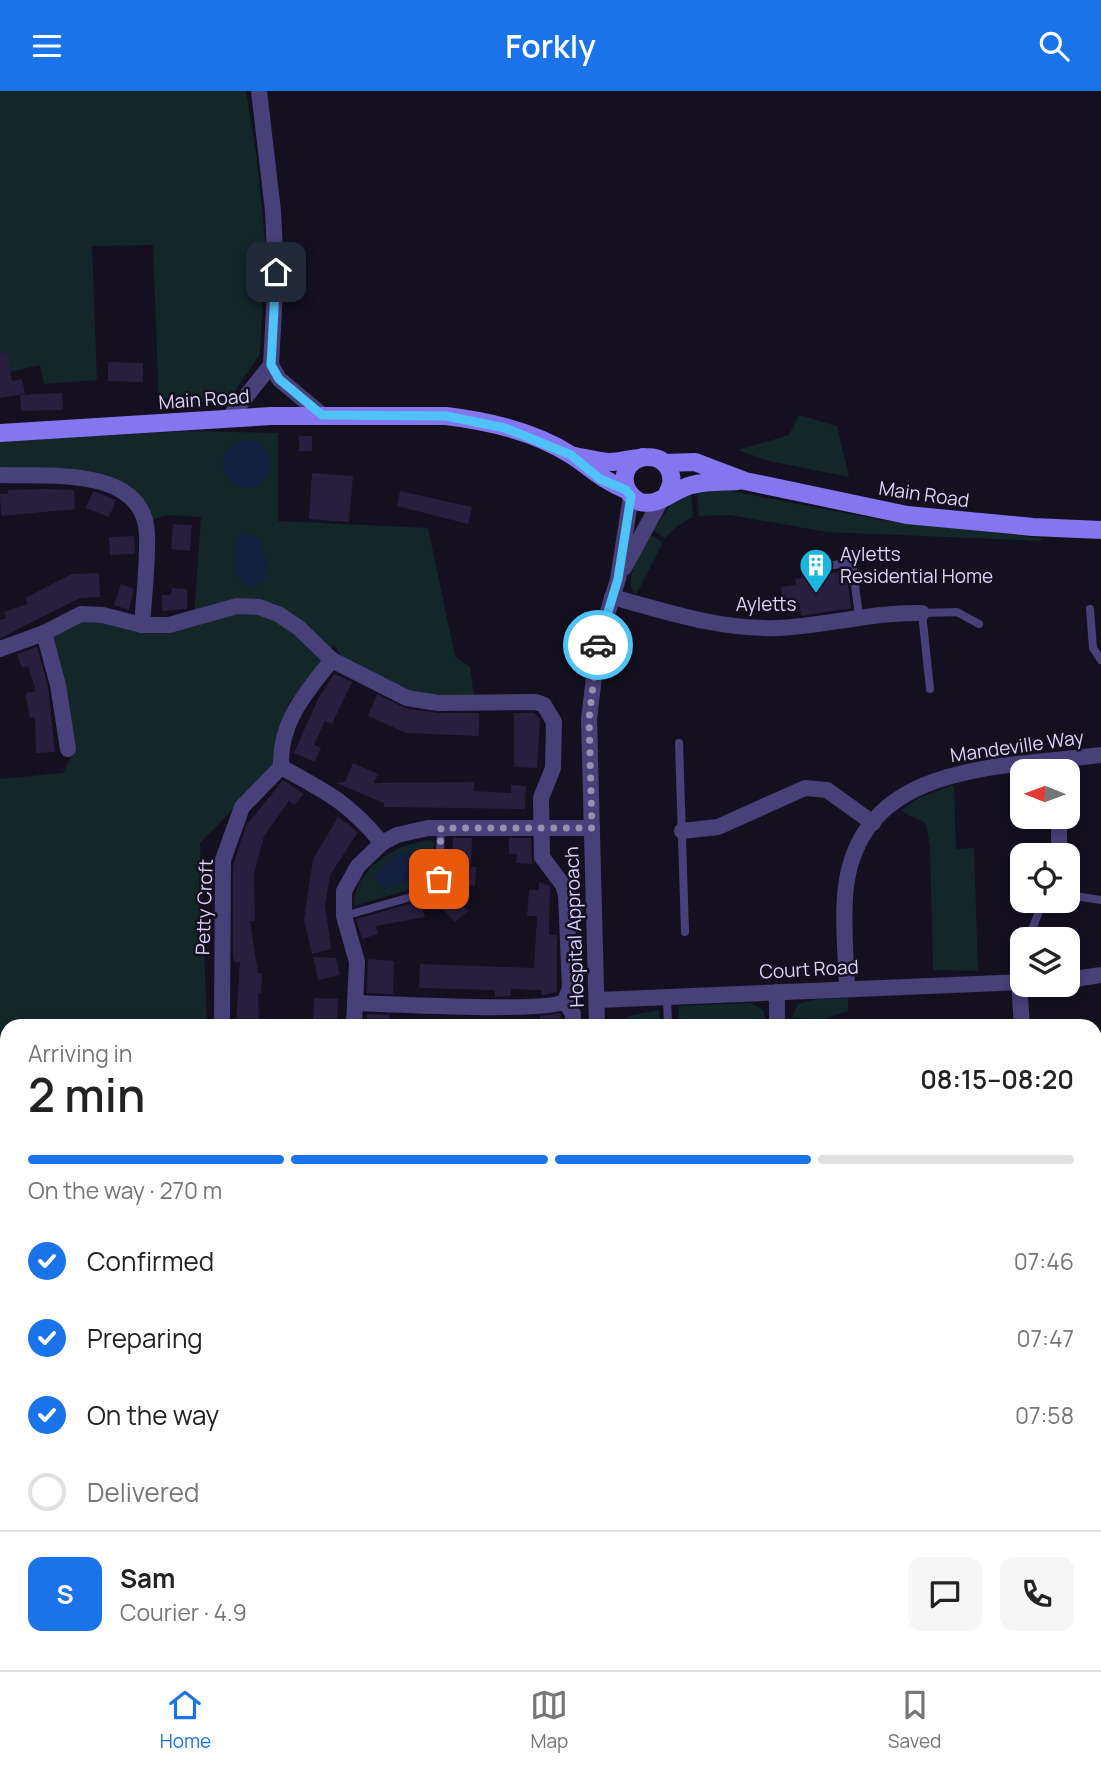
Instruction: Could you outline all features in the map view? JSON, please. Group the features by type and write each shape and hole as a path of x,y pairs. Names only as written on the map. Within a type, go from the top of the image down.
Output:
{"main road":[{"name":"Main Road","path":"0,433 229,418 322,415 409,415 471,419 523,433 571,455 610,462 643,457 664,463 695,462 745,481 907,515 1033,527 1101,530"},
{"name":"Main Road","path":"571,455 600,479 645,504 694,484 745,481"},
{"path":"629,493 625,472 632,462 643,457"},
{"path":"664,463 671,476 664,497"}],"street":[{"path":"259,91 273,211 276,272 271,365 279,379 322,415"},
{"path":"229,418 271,365"},
{"path":"0,475 102,480 119,487 134,501 142,514 147,531 142,625"},
{"name":"Hospital Approach","path":"618,579 629,493"},
{"name":"Hospital Approach","path":"597,1019 589,719 598,644 618,579 664,497"},
{"name":"Ayletts","path":"612,597 697,619 744,627 797,627 859,616 922,613"},
{"path":"0,649 44,633 81,614 103,614 142,625 169,625 237,606 259,607 278,614 299,628 332,660 407,698 422,702 536,702 544,705 550,711 554,734 553,768 541,798 542,857 563,885 566,895 570,988 565,1001 552,1007 447,1008 355,1003"},
{"path":"44,633 58,685 68,750"},
{"path":"332,660 297,703 280,747 281,767 346,804 382,843"},
{"name":"Mandeville Way","path":"1080,760 1101,755"},
{"name":"Petty Croft","path":"222,1019 223,860 242,807 281,767"},
{"name":"Mandeville Way","path":"847,988 846,886 850,865 873,823 896,800 934,780 975,770 1010,769"},
{"path":"682,831 718,827 805,788 827,790 873,823"},
{"path":"354,1019 357,962 344,916 344,891 349,877 382,843 416,830 441,828 592,828"},
{"path":"1080,978 1101,975"},
{"name":"Court Road","path":"598,1000 1010,983"},
{"path":"778,992 778,1019"},
{"path":"1021,997 1022,1019"},
{"path":"565,1001 573,1019"}],"lane":[{"path":"834,565 852,562 859,616"},
{"path":"1090,609 1093,648 1101,660"},
{"path":"930,689 922,613 957,612 979,624"},
{"path":"679,743 685,932"},
{"path":"344,916 432,891 437,887 441,828"},
{"path":"1080,897 1101,900"},
{"path":"667,997 668,1019"}],"green space":[{"path":"0,91 246,91 257,159 265,241 260,354 228,401 159,405 153,245 92,246 97,380 44,384 40,365 0,374"},
{"path":"799,415 837,426 849,477 769,461 738,450 789,435"},
{"path":"189,431 278,433 278,521 428,528 455,656 470,667 474,697 417,696 343,659 334,644 323,663 289,702 274,748 273,768 200,843 207,1019 0,1019 0,779 63,773 73,753 51,636 82,620 194,618 201,517 167,515 152,520 134,492 115,479 101,475 66,471 0,470 0,441"},
{"path":"721,489 881,520 1041,538 1041,541 827,532 730,515 699,516 697,491"},
{"path":"691,492 693,517 676,527 665,538 653,530 671,505"},
{"path":"650,535 663,542 636,595 632,589 632,574"},
{"path":"954,785 956,849 974,848 978,971 933,970 930,847 926,823 900,811 919,798"},
{"path":"431,840 434,843 432,878 425,885 354,906 361,880 370,869 392,852","holes":["421,852 421,877 383,889 374,875"]},
{"path":"848,998 848,1011 824,1019 791,1018 798,1004 817,999"},
{"path":"751,1003 763,1010 766,1019 678,1019 679,1006"},
{"path":"659,1010 660,1019 625,1019"}],"water":[{"path":"247,440 264,447 271,464 264,481 247,488 230,481 223,464 230,447"},
{"path":"249,534 259,539 268,565 264,581 253,587 247,586 235,573 235,540 239,535"},
{"path":"422,852 421,877 383,889 374,875 399,853"}],"building":[{"path":"7,352 12,381 22,379 25,394 0,398 0,353"},
{"path":"108,362 143,363 143,382 108,381"},
{"path":"62,393 63,410 21,411 20,395"},
{"path":"299,436 312,436 312,451 299,451"},
{"path":"312,473 353,476 349,522 309,519"},
{"path":"8,490 74,490 75,509 1,516 0,494 8,494"},
{"path":"93,491 116,500 109,517 86,508"},
{"path":"400,491 472,507 468,524 397,506"},
{"path":"173,524 192,525 190,551 171,549"},
{"path":"134,536 135,554 110,555 109,537"},
{"name":"Ayletts Residential Home","path":"846,571 851,608 801,616 799,603 784,606 781,587 796,585 795,579"},
{"path":"99,573 100,597 80,598 0,638 0,620 6,618 4,612 28,604 25,598 72,574"},
{"path":"121,584 134,589 129,610 114,605"},
{"path":"172,588 187,589 187,609 162,611 162,595 171,595"},
{"path":"37,647 48,687 55,752 36,753 35,717 30,718 26,693 36,691 28,666 22,668 17,654"},
{"path":"334,674 352,682 332,724 325,721 314,745 321,748 315,762 294,753 317,701"},
{"path":"377,694 405,708 438,713 479,713 479,736 406,733 368,716"},
{"path":"514,713 534,713 540,719 537,768 514,767"},
{"path":"353,763 378,774 374,783 474,782 474,791 511,793 511,785 526,786 525,809 384,807 384,803 336,783 345,782"},
{"path":"283,780 304,794 294,805 289,801 264,836 254,874 255,921 250,921 258,973 262,973 261,993 258,994 259,1019 236,1019 240,962 234,962 233,954 233,865 246,826"},
{"path":"338,817 358,832 330,875 325,905 331,949 312,954 304,919 313,859"},
{"path":"453,838 472,838 471,867 476,867 475,886 450,885"},
{"path":"509,838 531,838 532,864 516,863 517,854 509,854"},
{"path":"539,882 550,886 549,935 557,935 557,992 542,995 542,990 511,989 511,996 495,997 495,990 419,988 420,964 534,968 537,916 527,916 529,890 539,890"},
{"path":"452,894 468,911 455,922 440,906"},
{"path":"420,901 425,917 376,926 378,934 362,939 356,919"},
{"path":"313,957 336,958 340,975 318,980"},
{"path":"368,959 394,961 393,994 367,993"},
{"path":"314,998 338,999 337,1019 313,1019"},
{"path":"560,1013 562,1019 540,1019 540,1016"},
{"path":"367,1014 390,1015 390,1019 367,1019"}],"way so far":[{"path":"439,879 441,828 592,828 589,719 598,645"}],"place":[{"name":"Ayletts Residential Home","path":"816,595"}],"route":[{"path":"276,272 271,365 279,379 322,415 409,415 471,419 540,439 571,455 600,479 626,490 631,496 618,579 598,645"}]}
